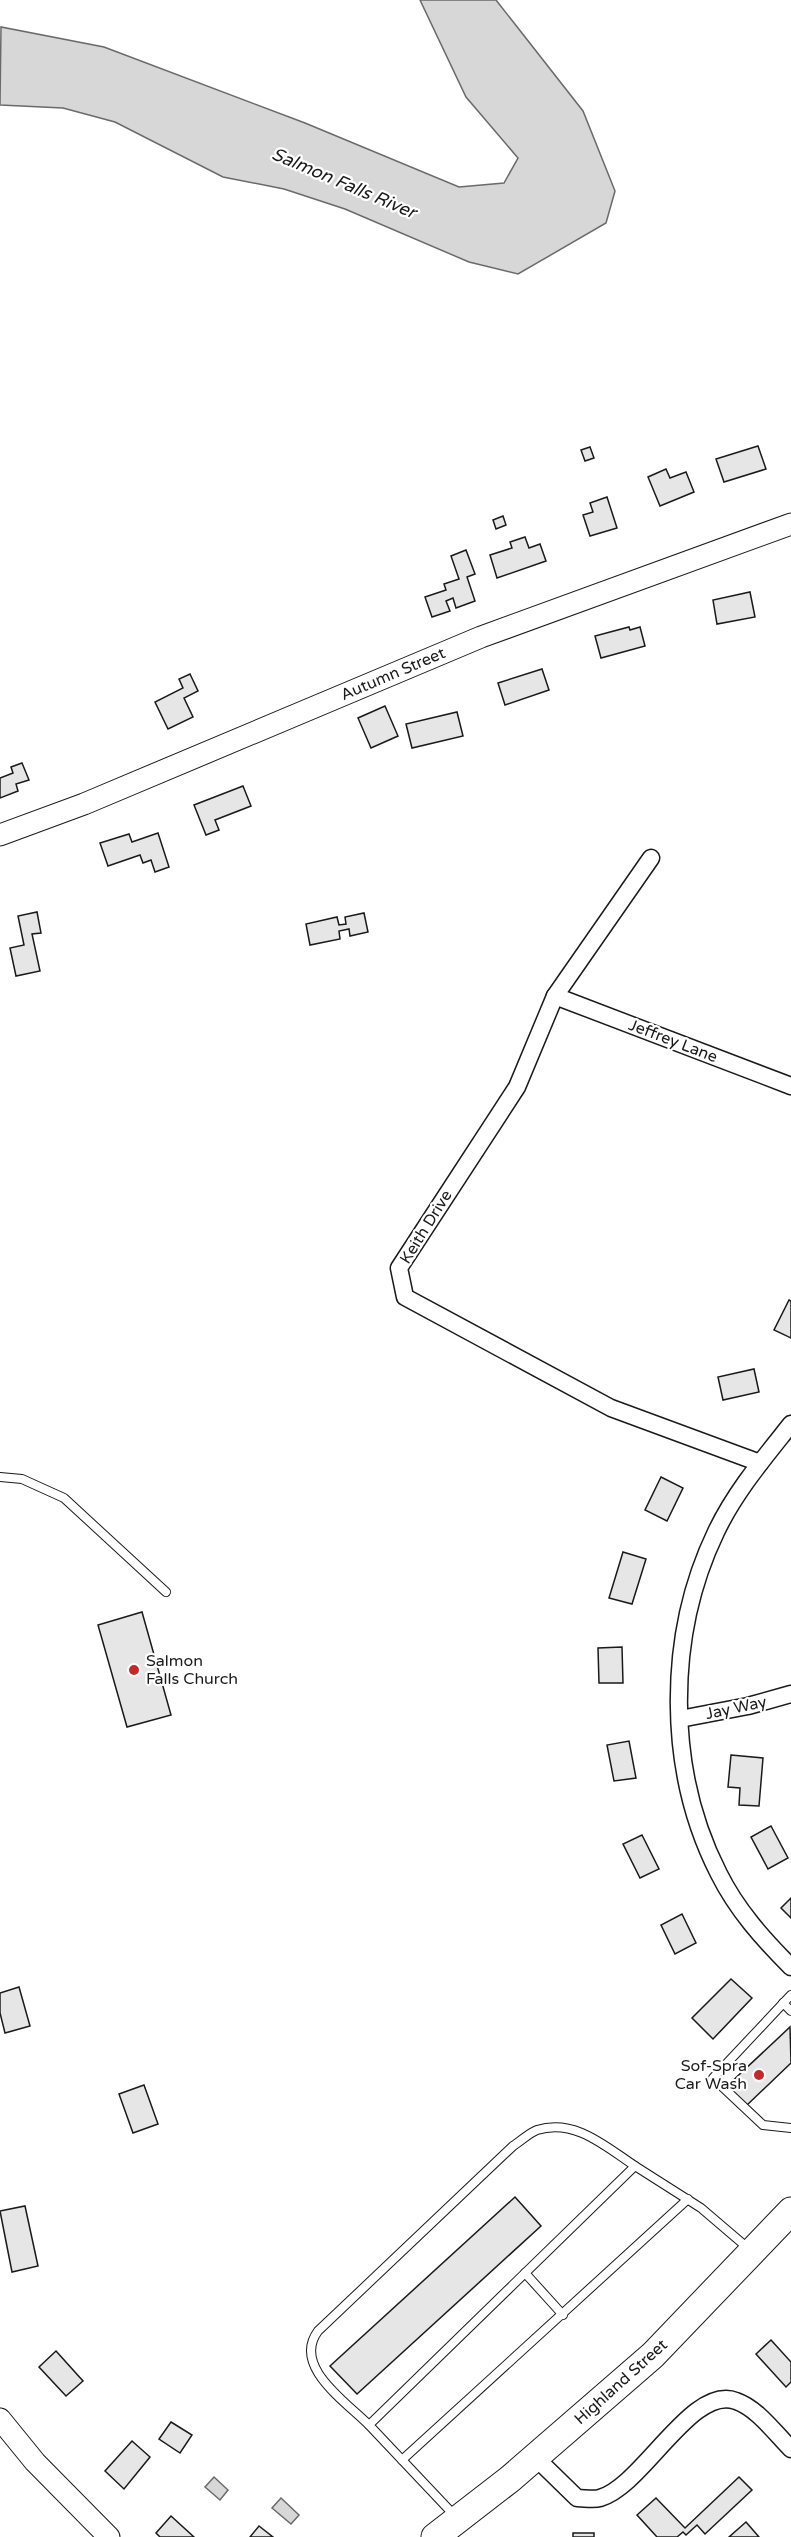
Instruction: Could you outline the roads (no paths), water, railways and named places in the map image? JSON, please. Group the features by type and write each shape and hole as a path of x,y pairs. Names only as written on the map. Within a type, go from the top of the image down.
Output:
{"highway":[{"name":"Highland Street","path":"435,2537 535,2457 653,2355 791,2211"}],"street":[{"name":"Autumn Street","path":"0,835 84,804 481,637 791,524"},
{"name":"Keith Drive","path":"651,858 555,996 517,1087 399,1268 405,1297 611,1408 760,1463"},
{"name":"Jeffrey Lane","path":"555,996 791,1086"},
{"path":"791,1424 760,1463 717,1530 697,1578 683,1635 680,1719 688,1780 696,1815 719,1874 755,1929 791,1967"},
{"name":"Jay Way","path":"680,1719 748,1706 791,1694"},
{"path":"535,2457 577,2498 599,2499 618,2490 634,2476 694,2413 712,2400 735,2400 753,2412 791,2449"},
{"path":"0,2419 35,2462 109,2537"}],"lane":[{"path":"0,1477 22,1479 64,1498 166,1592"},
{"path":"791,1995 713,2078 763,2125 791,2128"},
{"path":"783,2003 791,2011"},
{"path":"458,2520 318,2374 311,2362 309,2351 311,2340 318,2331 513,2146 536,2130 560,2127 578,2130 688,2199 752,2252"},
{"path":"369,2425 635,2166"},
{"path":"402,2460 688,2199"},
{"path":"525,2273 563,2315"}],"water":[{"name":"Salmon Falls River","path":"420,0 496,0 583,111 615,191 606,223 518,274 469,262 345,209 284,189 223,177 115,122 63,108 0,105 1,27 104,47 305,123 459,187 504,183 518,158 466,97"},
{"path":"214,2477 228,2490 220,2500 205,2487"},
{"path":"281,2498 299,2515 291,2524 272,2508"}],"place":[{"name":"Salmon Falls Church","path":"134,1670"},
{"name":"Sof-Spra Car Wash","path":"759,2075"}]}
